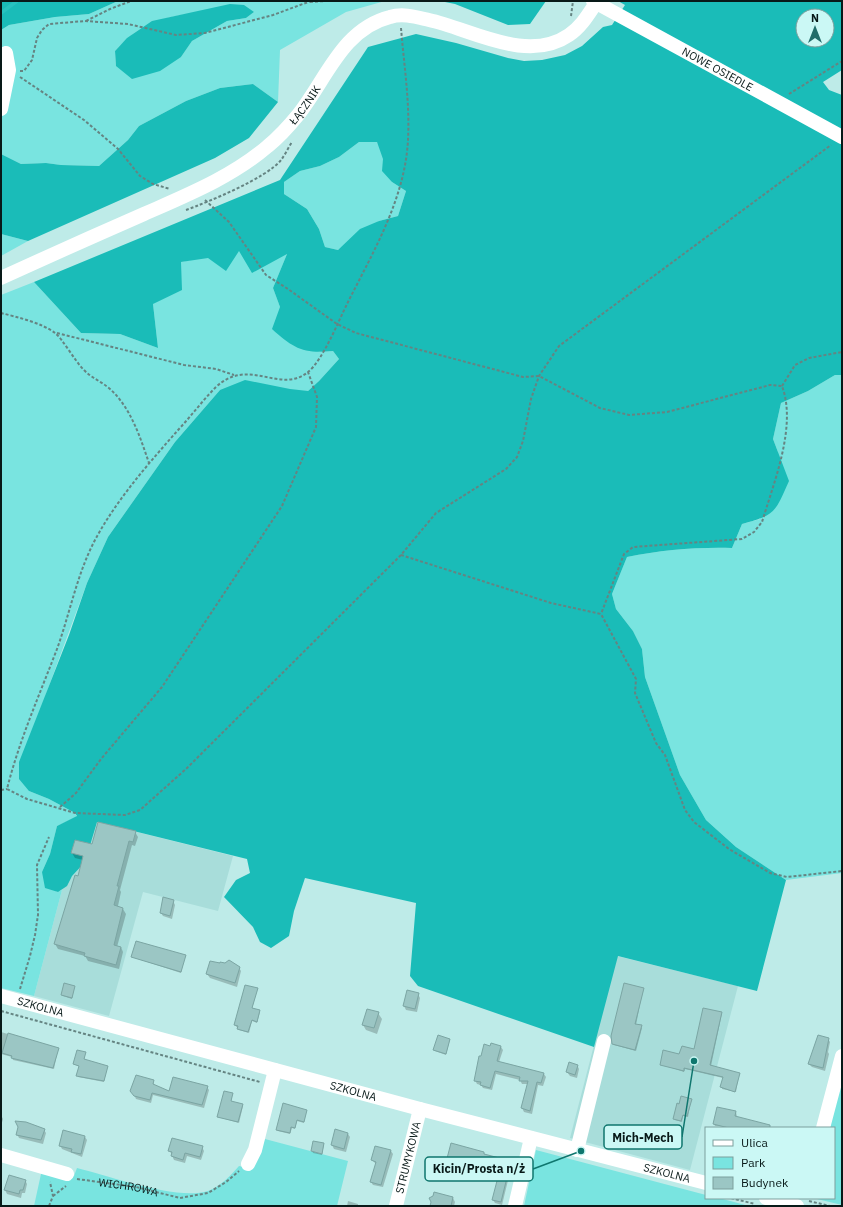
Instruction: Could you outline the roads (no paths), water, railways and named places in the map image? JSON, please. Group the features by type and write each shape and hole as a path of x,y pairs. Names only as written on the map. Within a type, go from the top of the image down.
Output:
{"street":[{"name":"NOWE OSIEDLE","path":"594,2 841,136"},
{"name":"ŁĄCZNIK","path":"1,278 195,192 232,172 269,146 298,115 347,42 360,31 375,22 392,16 408,16 434,21 511,44 532,47 551,43 568,36 584,22 594,2"},
{"path":"1,109 9,70 6,53"},
{"name":"SZKOLNA","path":"1,996 420,1109 705,1183"},
{"path":"577,1150 604,1041"},
{"path":"823,1127 842,1056"},
{"path":"248,1164 255,1150 276,1070"},
{"name":"STRUMYKOWA","path":"396,1206 420,1109"},
{"path":"515,1206 531,1138"},
{"path":"1,1155 67,1174"},
{"path":"770,1199 797,1206"}],"waterway":[{"path":"1,13 17,1"}],"place":[{"name":"Mich-Mech","path":"694,1061"},
{"name":"Kicin/Prosta n/ż","path":"581,1151"}]}
